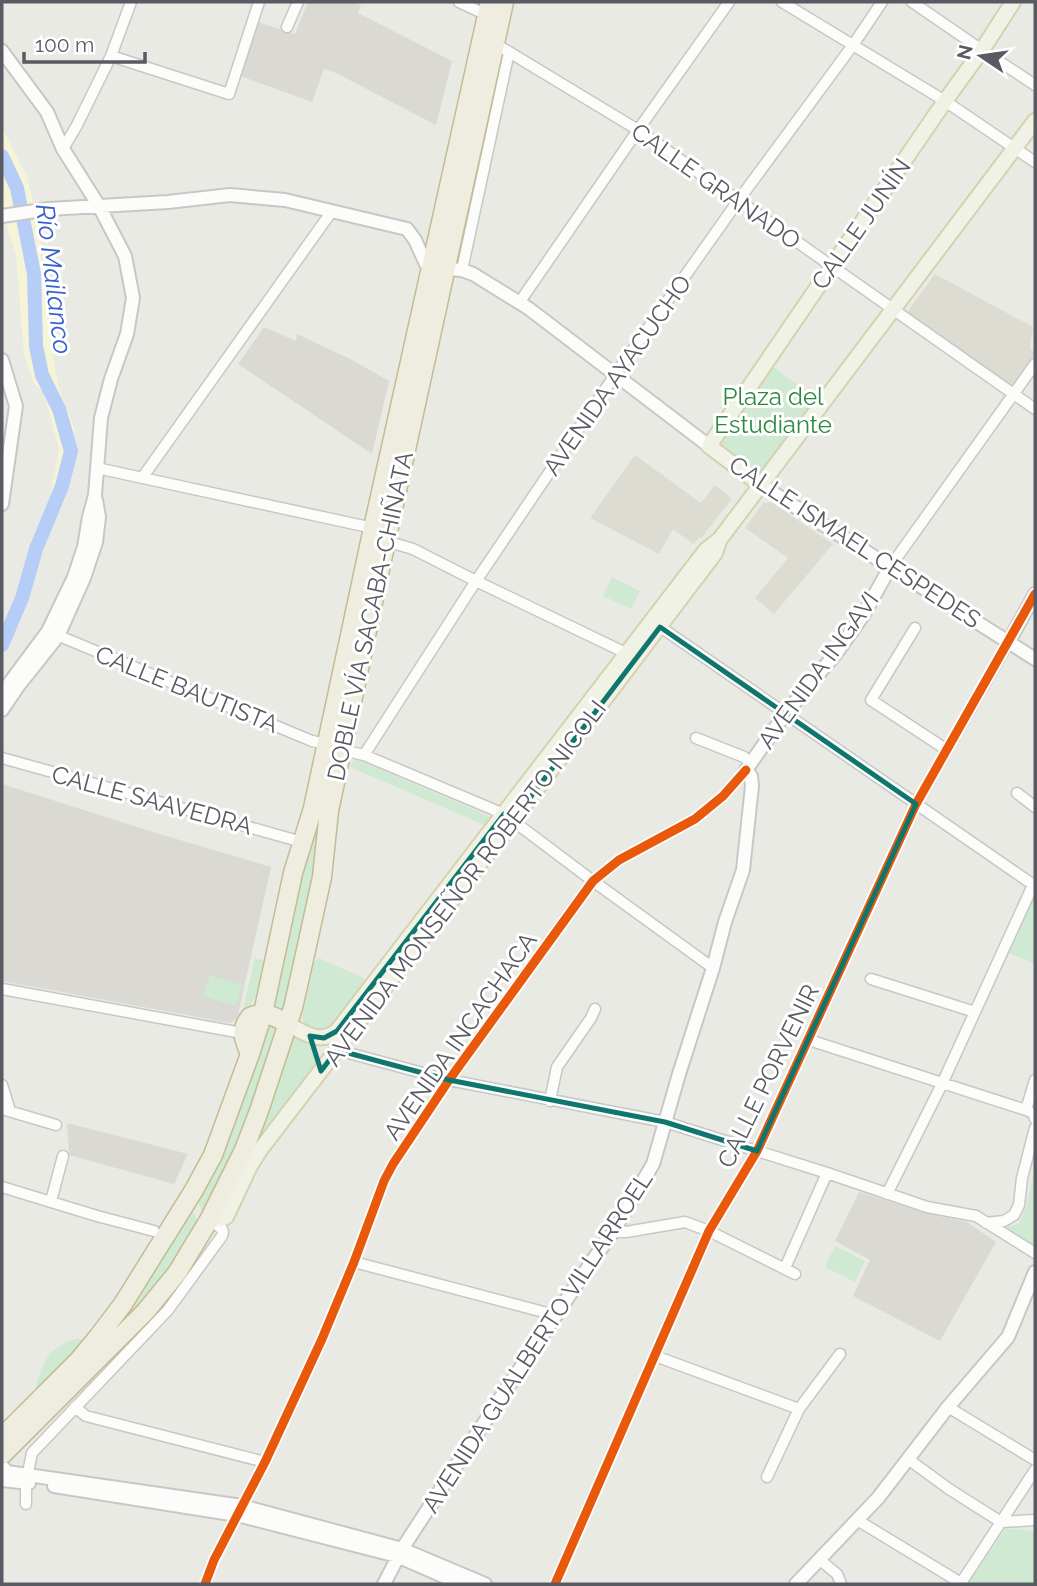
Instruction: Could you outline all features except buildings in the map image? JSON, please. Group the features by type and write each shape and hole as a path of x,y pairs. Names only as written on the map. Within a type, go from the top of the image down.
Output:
{"highway":[{"name":"DOBLE VÍA SACABA-CHIÑATA","path":"2,1455 145,1312 177,1273 209,1220 244,1150 288,1024 322,877 335,747 379,535 502,47 504,2"},
{"name":"DOBLE VÍA SACABA-CHIÑATA","path":"446,268 489,8"},
{"name":"DOBLE VÍA SACABA-CHIÑATA","path":"2,1437 99,1337 123,1304 213,1155 263,1013 293,873 335,747"},
{"path":"250,1054 242,1033 250,1017 263,1013 288,1024"},
{"path":"194,1190 195,1208 209,1220"}],"main road":[{"name":"CALLE JUNÍN","path":"709,446 1013,2"},
{"path":"2,51 47,112 63,149 99,206 125,256 133,298 127,334 101,418 95,495 99,517 96,542 85,578 53,633 2,710"},
{"name":"AVENIDA MONSEÑOR ROBERTO NICOLI","path":"209,1220 226,1217 260,1150 632,655 715,553 720,540 1035,121"},
{"path":"2,216 49,209 168,202 230,195 285,200 407,229 426,264 446,268"},
{"name":"CALLE ISMAEL CESPEDES","path":"446,268 484,280 519,303 761,485 1035,659"},
{"path":"2,360 16,407 7,429 2,504"},
{"name":"AVENIDA INGAVI","path":"748,766 785,714 858,623 890,567"},
{"name":"CALLE PORVENIR","path":"1008,643 1035,594"},
{"path":"2,693 53,633"},
{"name":"AVENIDA GUALBERTO VILLARROEL","path":"384,1584 400,1553 555,1315 613,1232 653,1164 743,870 752,786 748,766"},
{"name":"AVENIDA MONSEÑOR ROBERTO NICOLI","path":"288,1024 318,1039 332,1036 509,817"},
{"path":"310,1036 319,1055 320,1071"},
{"path":"796,1584 878,1498 948,1407 1008,1337 1035,1272"},
{"path":"2,1466 7,1472 27,1478 239,1510 400,1553 485,1584"},
{"path":"2,1480 27,1478"},
{"path":"400,1553 461,1584"}],"street":[{"path":"63,149 111,56 131,2"},
{"path":"111,56 229,94 260,2"},
{"path":"287,27 298,2"},
{"path":"459,2 489,8"},
{"path":"519,303 729,2"},
{"path":"782,2 946,101 1035,162"},
{"name":"AVENIDA AYACUCHO","path":"364,755 615,375 882,2"},
{"path":"912,2 1035,85"},
{"name":"CALLE GRANADO","path":"502,47 638,130 1035,410"},
{"path":"142,478 332,211"},
{"name":"AVENIDA INGAVI","path":"890,567 1035,363"},
{"path":"97,468 379,535 632,655"},
{"path":"656,624 1034,885 942,1084 887,1194"},
{"path":"915,628 871,700 947,750"},
{"name":"CALLE BAUTISTA","path":"53,633 312,741 364,755 509,817 713,968"},
{"name":"CALLE PORVENIR","path":"555,1584 709,1231 757,1151 916,804 1008,643"},
{"path":"696,738 744,757 748,766"},
{"name":"CALLE SAAVEDRA","path":"2,758 302,842"},
{"name":"AVENIDA INCACHACA","path":"205,1584 214,1560 265,1462 322,1339 384,1181 449,1080 593,881 619,860 695,819 723,796 748,766"},
{"path":"1017,793 1035,807"},
{"path":"871,979 975,1012"},
{"path":"2,989 242,1033"},
{"path":"550,1101 557,1067 595,1009"},
{"path":"809,1040 1026,1110 1033,1113 1035,1119"},
{"path":"337,1050 449,1080 665,1122 927,1207 976,1216 1035,1253"},
{"path":"1026,1110 1035,1080"},
{"path":"2,1085 6,1110 56,1125"},
{"path":"986,1223 1004,1222 1014,1215 1019,1205 1022,1178 1035,1128"},
{"path":"51,1201 63,1156"},
{"path":"785,1268 827,1173"},
{"path":"2,1187 154,1231"},
{"path":"26,1504 32,1453 168,1310 222,1236 222,1230 209,1220"},
{"path":"613,1232 685,1222 709,1231 795,1274"},
{"path":"354,1262 555,1315"},
{"path":"767,1477 799,1409 839,1354"},
{"path":"655,1356 799,1409"},
{"path":"948,1407 1035,1461"},
{"path":"75,1408 86,1416 265,1462"},
{"path":"908,1459 1000,1522 1035,1520"},
{"path":"857,1520 961,1583 1035,1470"},
{"path":"820,1560 837,1574 841,1584"}],"highlighted area":[{"path":"660,627 916,804 757,1151 665,1122 449,1080 337,1050 321,1071 310,1036 324,1038 337,1031 504,814 513,820"}],"shaded area":[{"path":"308,2 353,2 361,5 358,13 452,61 436,125 324,69 312,102 240,76 258,22 295,34"},
{"path":"935,274 1033,327 1030,348 1035,353 1015,383 1009,384 909,313"},
{"path":"264,327 296,341 297,334 389,381 372,454 238,364"},
{"path":"635,455 701,503 715,485 732,499 702,537 693,544 673,529 659,554 590,518"},
{"path":"771,502 833,544 774,614 755,598 788,558 745,528 763,503"},
{"path":"2,784 271,867 237,1019 230,1023 2,981"},
{"path":"67,1123 188,1154 174,1184 69,1155"},
{"path":"859,1192 919,1211 967,1222 996,1242 940,1341 853,1296 870,1260 835,1241"}],"green space":[{"name":"Plaza del Estudiante","path":"770,364 818,400 764,470 759,472 720,443 719,439"},
{"path":"612,577 640,591 631,609 603,596"},
{"path":"354,760 491,817 484,825 350,767"},
{"path":"323,809 316,878 286,1017 269,1009 285,936 319,810"},
{"path":"1035,893 1035,965 1009,953"},
{"path":"255,958 265,961 256,996 242,1015"},
{"path":"319,958 368,980 330,1028 322,1030 310,1028 302,1018 314,962"},
{"path":"210,975 242,985 236,1006 203,996"},
{"path":"266,1018 276,1025 277,1031 255,1109 207,1214 200,1207 199,1197"},
{"path":"292,1032 311,1047 315,1056 315,1070 246,1160"},
{"path":"1035,1168 1035,1246 1002,1228 1019,1224"},
{"path":"190,1207 202,1223 165,1280 82,1370"},
{"path":"835,1246 865,1261 855,1282 825,1267"},
{"path":"78,1339 87,1341 35,1396 46,1359 59,1346"},
{"path":"1006,1528 1035,1531 1035,1582 968,1584"}],"sand":[{"path":"2,127 27,177 40,229 43,282 56,373 59,389 75,429 72,462 64,496 20,621 2,653 2,629 13,607 21,574 49,502 59,449 44,393 34,384 24,355 16,255 2,211"}],"waterway":[{"name":"Río Mailanco","path":"2,156 17,188 34,274 36,346 42,375 59,409 71,451 62,486 36,549 22,598 2,645"}],"cycle path":[{"path":"555,1584 709,1231 757,1151 916,804 1035,594"},
{"path":"205,1584 214,1560 265,1462 322,1339 393,1164 449,1080 593,881 619,860 695,819 723,796 746,770"}]}
